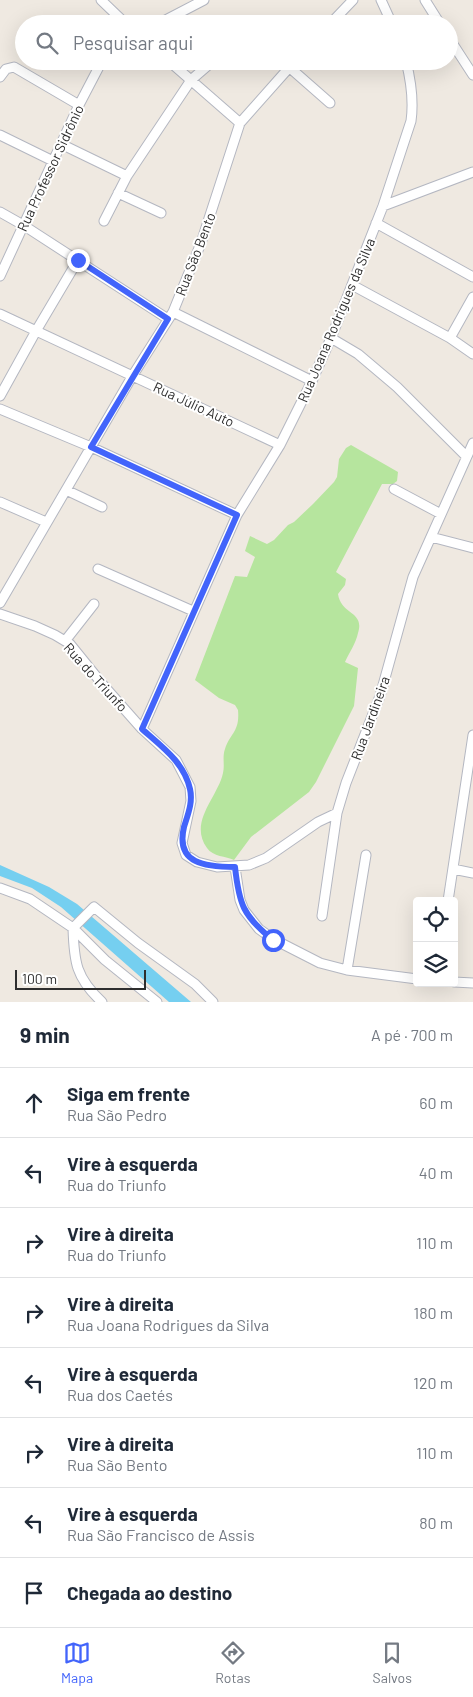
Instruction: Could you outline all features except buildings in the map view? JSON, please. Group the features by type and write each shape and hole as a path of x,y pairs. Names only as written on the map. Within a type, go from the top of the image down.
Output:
{"street":[{"path":"102,0 116,15"},
{"path":"175,15 204,0"},
{"path":"339,15 353,0"},
{"path":"381,0 388,15"},
{"path":"425,0 434,15"},
{"path":"458,52 473,75"},
{"path":"0,77 10,67 15,68"},
{"path":"20,70 79,105"},
{"name":"Rua Professor Sidrônio","path":"0,276 79,105 97,70"},
{"path":"179,70 240,123"},
{"path":"104,221 127,176 191,80 203,70"},
{"name":"Rua São Bento","path":"0,603 133,375 170,316 202,243 240,123 287,70"},
{"path":"298,70 330,103"},
{"name":"Rua Joana Rodrigues da Silva","path":"142,729 237,515 280,444 312,381 331,338 383,206 411,121 413,108 408,70"},
{"path":"0,135 53,161"},
{"path":"61,144 127,176"},
{"path":"383,206 473,172"},
{"path":"118,193 161,213"},
{"path":"0,212 170,316 312,381"},
{"path":"376,223 473,277"},
{"path":"0,396 78,260"},
{"path":"352,285 450,338 473,354"},
{"path":"450,338 473,297"},
{"name":"Rua Júlio Auto","path":"0,314 280,444"},
{"path":"331,338 358,354 397,387 466,456"},
{"path":"0,408 91,447 237,515"},
{"name":"Rua Jardineira","path":"322,916 337,813 346,783 380,696 413,577 473,443"},
{"path":"394,489 440,514"},
{"path":"66,490 102,507"},
{"path":"0,502 46,522"},
{"path":"431,537 473,548"},
{"path":"98,569 193,611"},
{"path":"64,641 94,604"},
{"name":"Rua do Triunfo","path":"0,614 35,626 64,641 80,656 142,729 176,760 190,787 191,801 182,843 186,855 196,862 217,867 235,867"},
{"path":"449,897 473,735"},
{"path":"337,813 318,822 258,862 235,867 240,900 244,910 259,929 273,940 320,962 347,970 413,978"},
{"path":"347,970 366,855"},
{"path":"453,869 473,873"},
{"path":"0,888 30,899 74,927 106,960 156,1002"},
{"path":"102,1002 82,980 74,952 74,927 92,910 194,984 213,1002"},
{"path":"458,982 473,983"}],"green space":[{"path":"351,445 398,472 397,481 393,484 382,484 336,572 346,579 345,585 338,594 340,601 356,617 359,626 356,640 345,662 358,668 354,706 316,782 309,792 251,837 234,860 216,855 207,848 202,838 202,819 223,773 224,752 238,723 238,710 235,705 219,698 195,680 235,576 247,577 255,557 245,551 250,536 267,544 294,522 334,482 337,477 339,459 346,448"}],"water":[{"path":"0,865 49,887 77,904 191,1002 169,1002 61,907 32,888 0,876"}],"route":[{"path":"78,260 168,319 91,447 237,515 142,729 176,760 190,787 191,801 182,843 186,855 196,862 217,867 235,867 237,887 244,910 259,929 273,940"}]}
